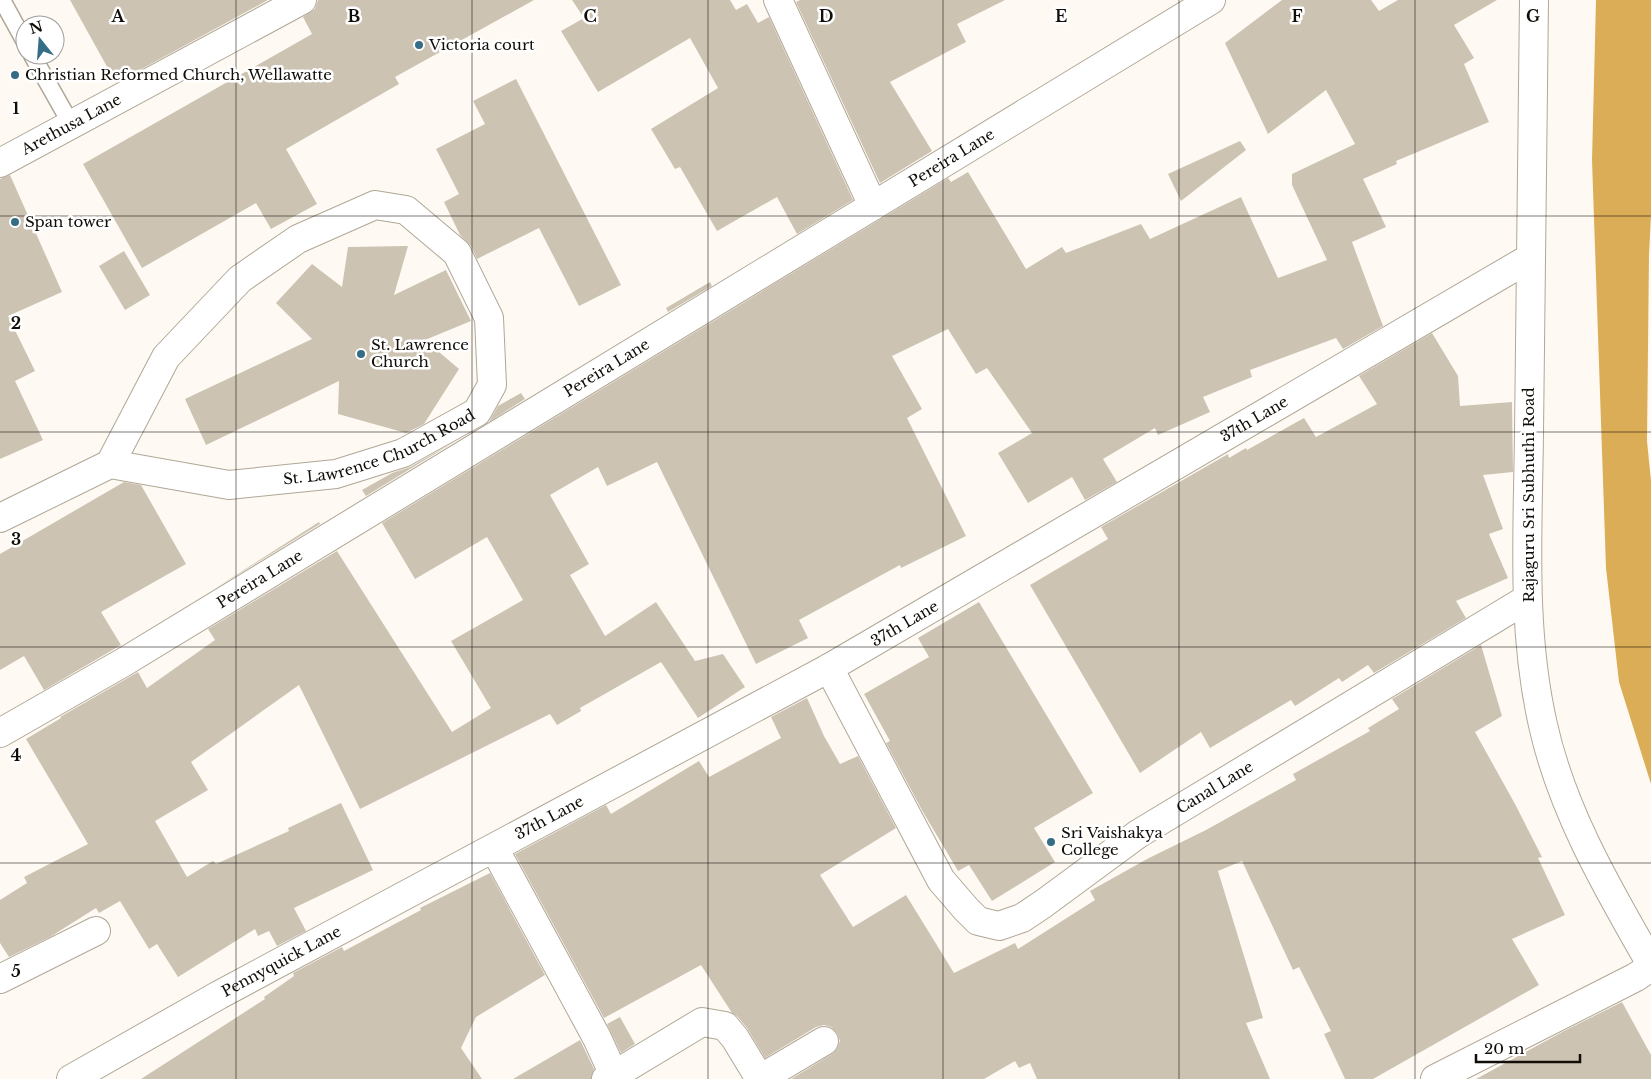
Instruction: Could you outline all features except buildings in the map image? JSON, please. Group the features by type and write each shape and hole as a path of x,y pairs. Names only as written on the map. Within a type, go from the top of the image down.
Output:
{"street":[{"name":"Arethusa Lane","path":"0,163 302,0"},
{"path":"778,0 872,206"},
{"name":"Pereira Lane","path":"0,733 132,657 1211,0"},
{"name":"Rajaguru Sri Subhuthi Road","path":"1534,0 1527,599 1531,662 1543,725 1556,776 1606,884 1651,966"},
{"name":"St. Lawrence Church Road","path":"375,205 406,210 457,253 489,318 492,385 477,412 403,453 336,474 229,485 110,464 166,357 240,279 298,239 375,205"},
{"name":"37th Lane","path":"494,848 829,668 1530,258"},
{"path":"0,518 110,464"},
{"name":"Canal Lane","path":"829,668 941,880 978,922 1000,926 1022,918 1044,904 1138,834 1527,599"},
{"path":"494,848 597,1038 610,1077 702,1022 726,1026 760,1079 824,1041"},
{"name":"Pennyquick Lane","path":"71,1079 219,995 494,848"},
{"path":"0,978 96,931"},
{"path":"1435,1079 1636,977 1651,966"}],"lane":[{"path":"2,0 15,24"},
{"path":"38,65 71,124"}],"shaded area":[{"path":"1596,0 1651,0 1651,215 1647,441 1651,481 1651,784 1619,682 1606,568 1592,160"}],"place":[{"name":"Victoria court","path":"419,45"},
{"name":"Christian Reformed Church, Wellawatte","path":"15,75"},
{"name":"Span tower","path":"15,222"},
{"name":"St. Lawrence Church","path":"361,354"},
{"name":"Sri Vaishakya College","path":"1051,842"}]}
